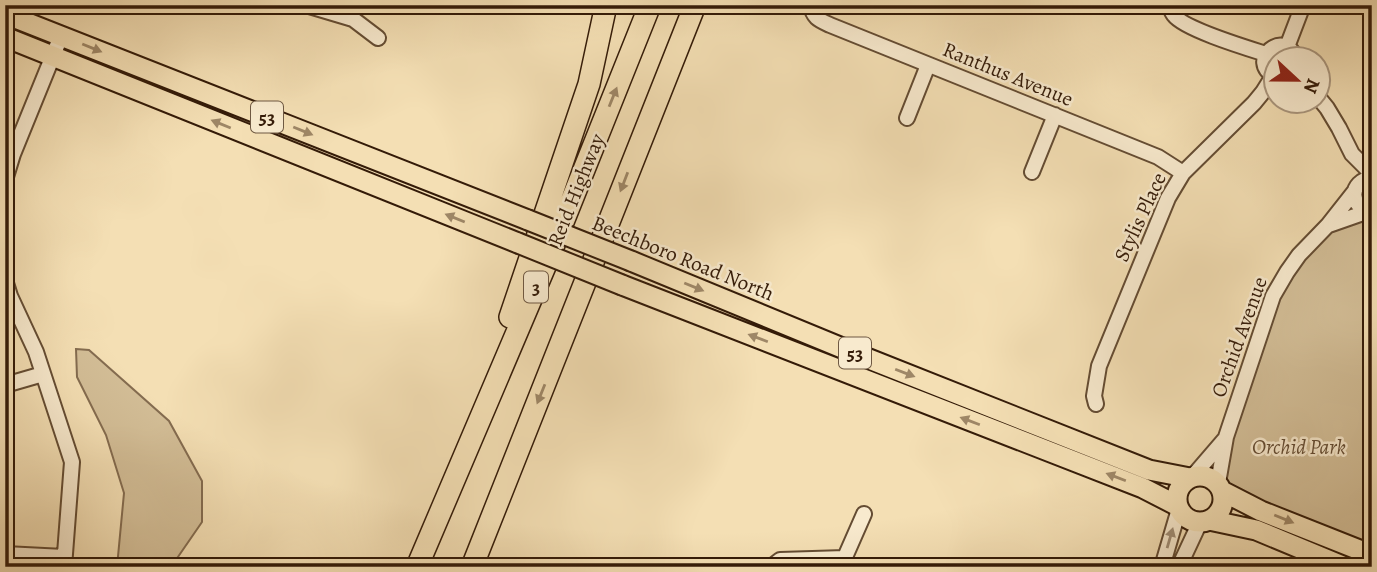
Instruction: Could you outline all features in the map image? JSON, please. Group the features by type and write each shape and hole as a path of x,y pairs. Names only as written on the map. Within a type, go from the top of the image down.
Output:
{"highway":[{"path":"417,567 495,360 585,96 606,5"},
{"name":"Reid Highway","path":"417,567 549,257 650,5"},
{"name":"Reid Highway","path":"472,567 695,5"},
{"path":"635,153 704,5"}],"main road":[{"name":"Beechboro Road North","path":"5,14 631,261 1149,470 1191,477"},
{"name":"53","path":"5,37 622,285 1143,488 1178,508 1188,519 1256,530 1345,567"},
{"name":"53","path":"1191,477 1206,476 1261,511 1372,555"},
{"path":"1178,508 1177,493 1184,481 1191,477"},
{"path":"1205,521 1220,511 1223,505 1220,487"}],"street":[{"path":"306,5 354,19 378,38"},
{"path":"1169,5 1174,16 1185,24 1262,53"},
{"path":"1287,46 1303,5"},
{"name":"Ranthus Avenue","path":"813,12 928,65 1158,157 1183,173"},
{"path":"5,180 61,36"},
{"path":"908,118 928,65"},
{"name":"Stylis Place","path":"1096,404 1094,396 1099,366 1168,198 1183,173 1262,93"},
{"path":"1032,172 1055,116"},
{"path":"1332,116 1352,154 1372,176 1355,190"},
{"path":"1352,154 1356,203 1371,211"},
{"name":"Orchid Avenue","path":"1220,487 1226,437 1273,296 1299,255 1328,225 1355,190"},
{"name":"Orchid Avenue","path":"1328,225 1371,211"},
{"path":"5,280 36,352 72,462 64,562 5,554"},
{"path":"5,385 43,374"},
{"name":"Orchid Avenue","path":"1191,477 1226,437"},
{"path":"1162,567 1178,508"},
{"path":"771,567 780,561 843,562 864,514"},
{"path":"1179,565 1205,521"}],"green space":[{"name":"Orchid Park","path":"1372,211 1372,555 1218,483 1273,296 1316,237"},
{"path":"76,349 89,350 169,421 202,481 202,522 171,567 117,567 124,493 106,435 77,377"}]}
